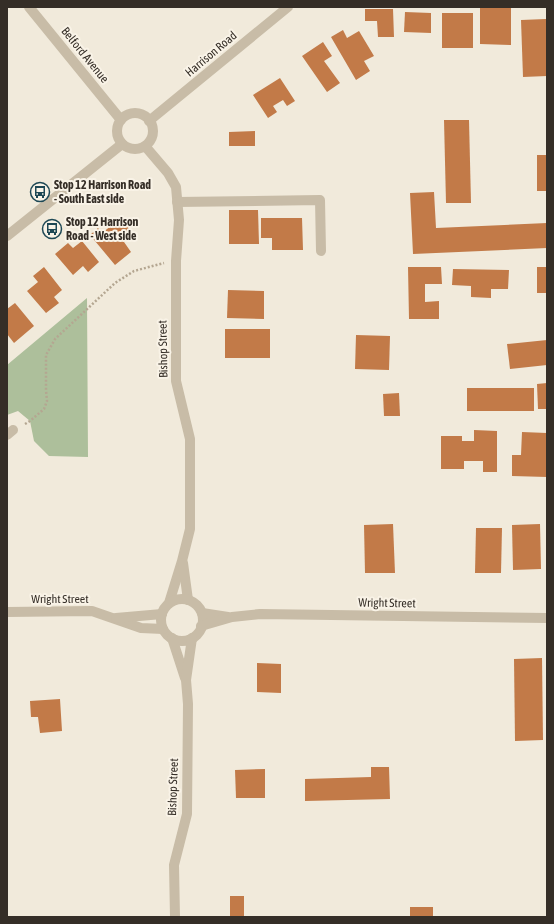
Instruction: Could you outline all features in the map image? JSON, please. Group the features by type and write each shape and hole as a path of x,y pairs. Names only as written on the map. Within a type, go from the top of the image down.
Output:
{"street":[{"name":"Belford Avenue","path":"29,7 121,120"},
{"name":"Harrison Road","path":"149,121 288,7"},
{"path":"136,114 143,116 149,121 152,128 150,141 145,146 133,149 122,144 118,138 117,132 118,125 121,120 128,115 136,114"},
{"path":"7,236 122,144"},
{"name":"Bishop Street","path":"145,146 168,173 176,187 179,220 176,261 176,381 190,439 190,529 169,603"},
{"path":"177,202 320,200 321,251"},
{"name":"Bishop Street","path":"182,561 188,600"},
{"path":"178,599 188,600 196,605 202,613 202,623 199,632 192,638 184,641 175,640 168,636 163,629 161,620 162,614 169,603 178,599"},
{"name":"Wright Street","path":"7,612 92,611 142,628 163,629"},
{"name":"Wright Street","path":"202,613 232,617"},
{"name":"Wright Street","path":"112,618 162,614"},
{"name":"Wright Street","path":"201,626 232,617 260,614 545,618"},
{"name":"Bishop Street","path":"172,638 186,680"},
{"name":"Bishop Street","path":"175,917 174,865 187,814 188,704 186,680 192,638"}],"path":[{"path":"10,432 30,421 44,409 47,401 46,355 55,339 121,279 134,271 176,261"}],"green space":[{"path":"87,298 88,457 49,456 34,441 30,421 18,411 7,415 7,365"}],"building":[{"path":"480,8 511,8 511,45 480,44"},
{"path":"365,9 393,9 394,37 378,37 377,21 365,21"},
{"path":"405,12 431,13 431,33 404,32"},
{"path":"442,13 473,13 473,48 442,48"},
{"path":"546,19 547,76 523,77 521,20"},
{"path":"343,30 347,38 359,31 374,56 364,61 370,71 356,80 331,37"},
{"path":"323,42 332,56 324,61 340,83 327,92 302,56"},
{"path":"280,78 295,101 287,106 283,100 273,106 277,112 268,118 253,95"},
{"path":"444,120 469,120 471,203 446,203"},
{"path":"255,131 255,146 229,146 229,132"},
{"path":"537,155 547,155 547,191 537,191"},
{"path":"434,192 436,228 547,223 547,248 413,254 410,193"},
{"path":"229,210 258,210 259,244 229,244"},
{"path":"121,218 133,234 124,242 131,252 115,265 90,235 98,228 102,233"},
{"path":"261,218 302,218 303,250 272,250 272,238 261,238"},
{"path":"82,241 99,262 88,272 83,266 73,275 55,254 68,243 73,248"},
{"path":"44,267 62,290 54,297 59,303 46,313 27,291 38,282 33,276"},
{"path":"408,267 441,267 442,284 425,284 425,302 439,301 439,319 409,319"},
{"path":"537,267 547,267 547,293 537,293"},
{"path":"453,269 509,270 508,289 491,289 491,298 471,297 471,286 452,285"},
{"path":"228,290 264,291 264,319 227,318"},
{"path":"15,303 34,326 14,343 7,334 7,309"},
{"path":"225,329 270,329 270,358 225,358"},
{"path":"356,335 390,336 389,370 355,369"},
{"path":"547,340 547,365 510,369 507,344"},
{"path":"547,383 547,409 538,409 537,384"},
{"path":"467,388 534,388 534,411 467,411"},
{"path":"399,393 400,416 384,416 383,394"},
{"path":"474,430 497,431 497,472 483,472 483,461 464,461 464,469 441,469 441,436 462,436 462,441 474,441"},
{"path":"522,432 547,433 547,477 512,476 512,455 521,455"},
{"path":"393,524 395,573 365,573 364,525"},
{"path":"540,524 541,569 513,570 512,525"},
{"path":"476,528 502,528 501,573 475,573"},
{"path":"542,658 543,740 515,741 514,659"},
{"path":"257,663 281,664 281,693 257,692"},
{"path":"60,699 62,731 40,733 38,717 31,717 30,701"},
{"path":"371,767 389,767 390,799 305,801 305,779 371,777"},
{"path":"265,769 265,798 236,798 235,770"},
{"path":"230,896 244,896 244,917 230,917"},
{"path":"410,907 433,907 433,917 410,917"}],"place":[{"name":"Stop 12 Harrison Road - South East side","path":"40,192"},
{"name":"Stop 12 Harrison Road - West side","path":"52,229"}]}
